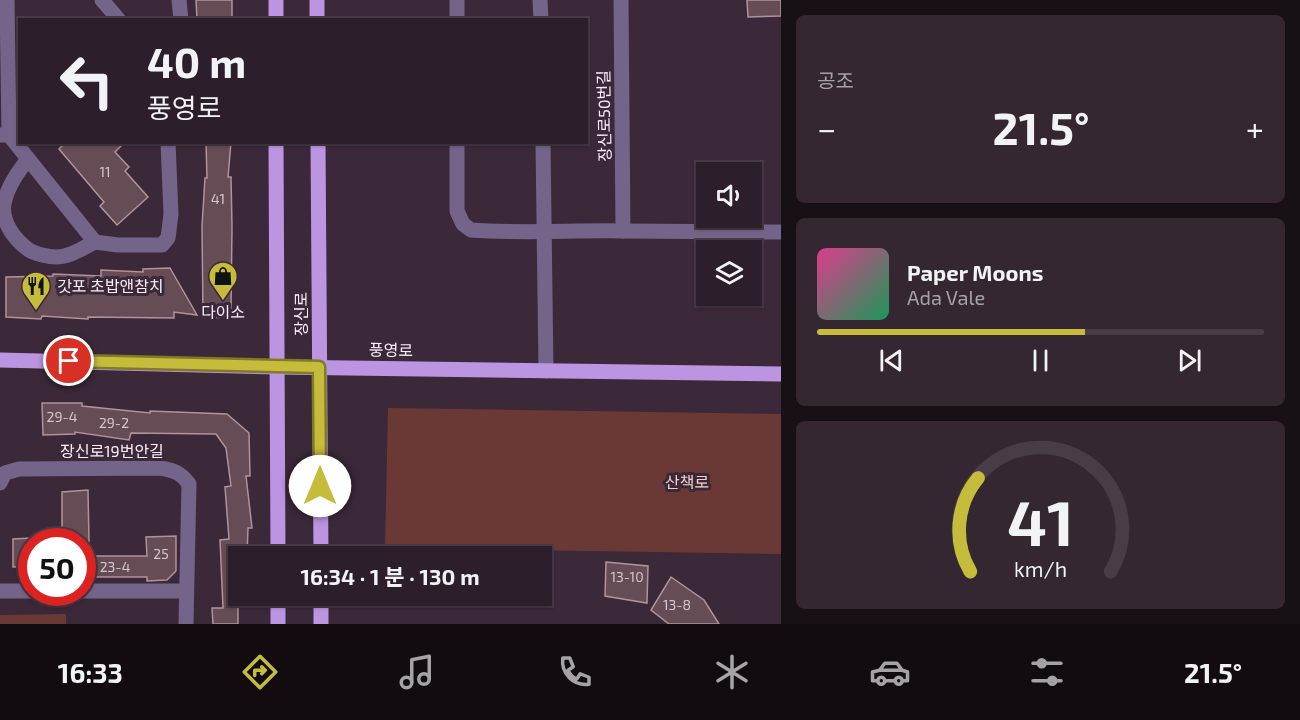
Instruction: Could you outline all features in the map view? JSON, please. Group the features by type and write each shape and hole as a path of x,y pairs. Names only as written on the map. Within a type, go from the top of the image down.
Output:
{"main road":[{"path":"276,0 276,18"},
{"path":"317,0 317,18"},
{"name":"장신로","path":"276,144 278,546"},
{"name":"장신로","path":"318,144 321,546"},
{"name":"풍영로","path":"0,360 277,367 781,374"},
{"path":"278,606 278,624"},
{"path":"321,606 321,624"}],"street":[{"path":"7,0 7,117 4,135 28,159 95,242"},
{"path":"102,0 117,18"},
{"path":"179,0 181,18"},
{"path":"457,0 457,18"},
{"path":"540,0 541,18"},
{"name":"장신로50번길","path":"621,0 623,231"},
{"path":"28,159 16,174 3,205 6,224 15,237 31,252 57,257 75,253 95,242 118,245 162,245 168,238 171,214 168,144"},
{"path":"457,144 457,212 463,224 471,230 781,232"},
{"path":"543,144 546,371"},
{"name":"장신로19번안길","path":"0,483 4,473 20,469 160,468 182,475 189,484 186,624"},
{"path":"0,591 18,591"},
{"path":"96,591 186,591"}],"green space":[{"name":"산책로","path":"388,408 781,414 781,554 552,551 552,546 385,546"},
{"path":"66,614 66,624 0,624 0,615"}],"building":[{"path":"196,0 232,0 232,18 197,18"},
{"path":"747,0 781,0 781,16 748,17"},
{"path":"64,144 123,144 115,152 129,167 125,171 148,197 117,225 100,206 104,202 59,149"},
{"path":"206,144 231,144 228,177 231,177 231,310 221,318 203,316 202,226 205,178 207,178"},
{"path":"170,268 197,315 174,312 174,318 6,317 6,277 53,276 53,274 101,276 101,270 143,272 143,269"},
{"path":"42,403 82,403 82,406 150,413 150,411 227,414 249,433 250,476 246,476 252,528 248,528 247,546 228,546 228,606 238,606 238,624 213,624 212,608 223,608 220,540 229,539 225,487 231,486 226,448 216,434 131,433 129,440 75,432 75,434 43,435"},
{"path":"88,490 89,528 62,528 62,492"},
{"path":"176,536 176,571 167,580 147,581 147,577 96,577 96,556 147,556 146,537"},
{"path":"13,539 18,539 18,567 13,567"},
{"path":"606,562 648,566 647,603 605,596"},
{"path":"671,577 704,600 719,624 669,624 651,610"}],"place":[{"name":"다이소","path":"223,302"},
{"name":"갓포 초밥앤참치","path":"36,312"}],"route":[{"path":"69,361 319,367 320,486"}]}
